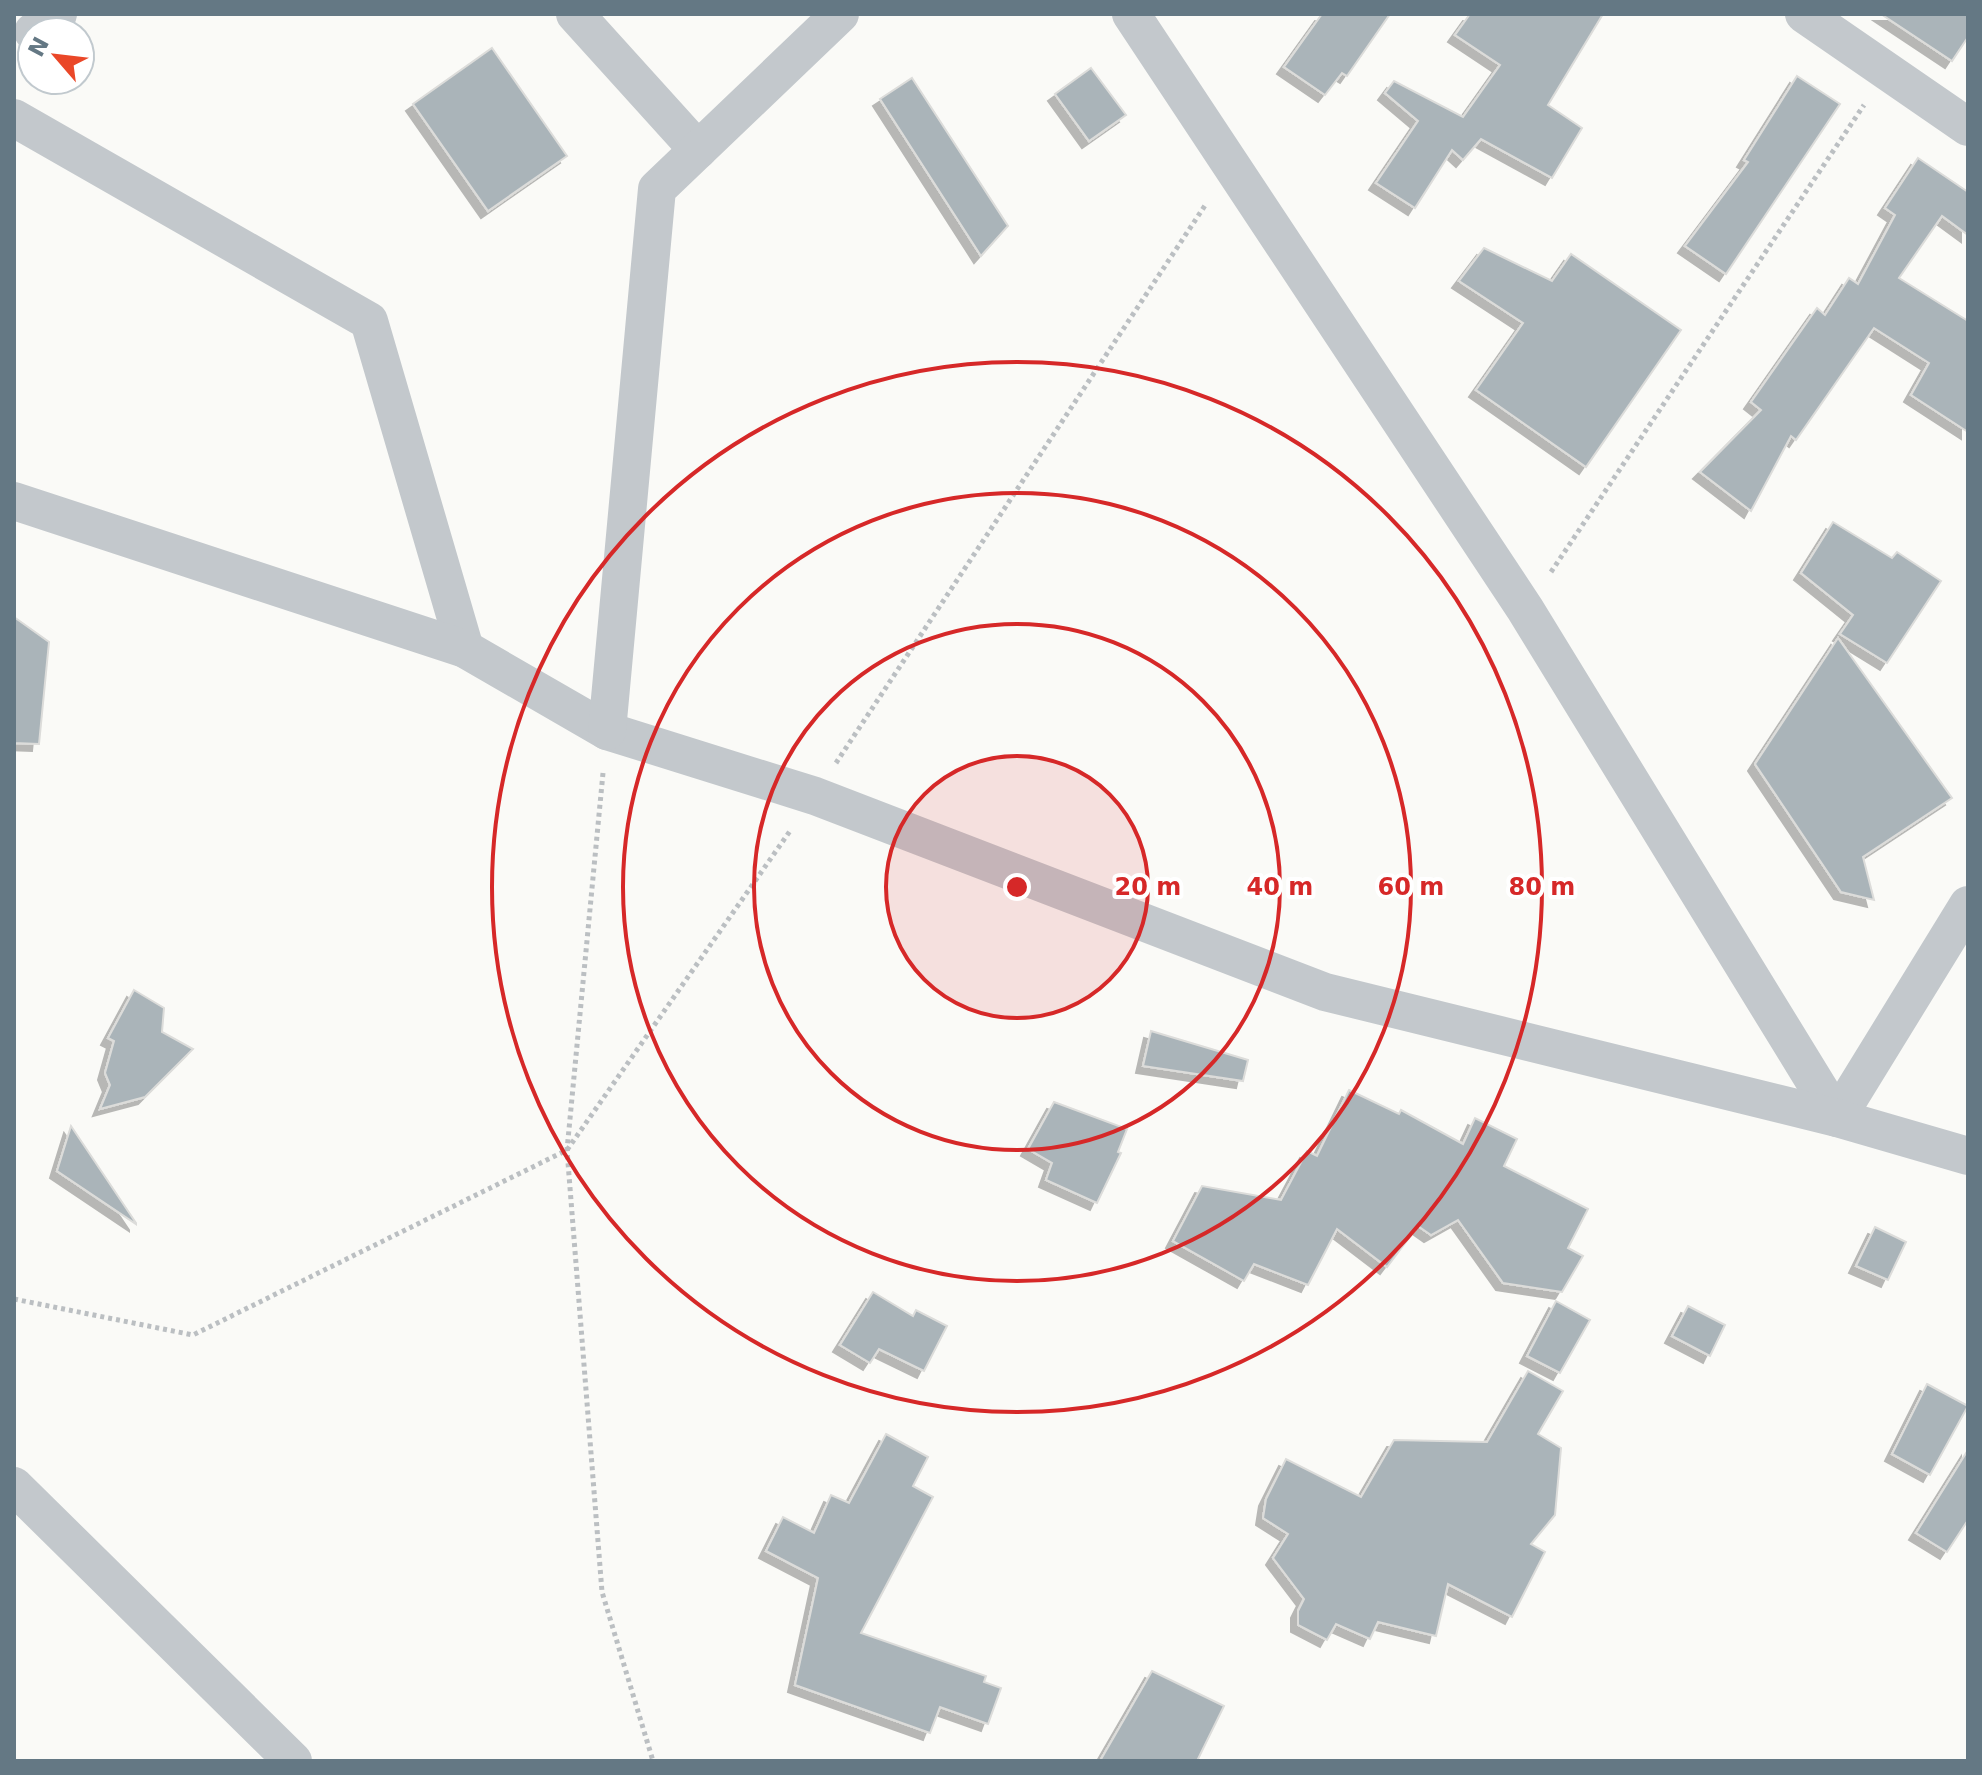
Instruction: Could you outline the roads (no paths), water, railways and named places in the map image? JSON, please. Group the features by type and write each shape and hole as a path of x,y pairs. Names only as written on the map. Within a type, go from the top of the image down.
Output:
{"street":[{"path":"575,14 698,150"},
{"path":"607,731 657,189 840,14"},
{"path":"1131,14 1525,609 1837,1118"},
{"path":"1804,14 1968,127"},
{"path":"14,118 369,321 465,649"},
{"path":"14,501 465,649 607,731 815,796 1325,992 1837,1118 1968,1156"},
{"path":"1837,1118 1968,905"},
{"path":"14,1486 293,1761"}]}
